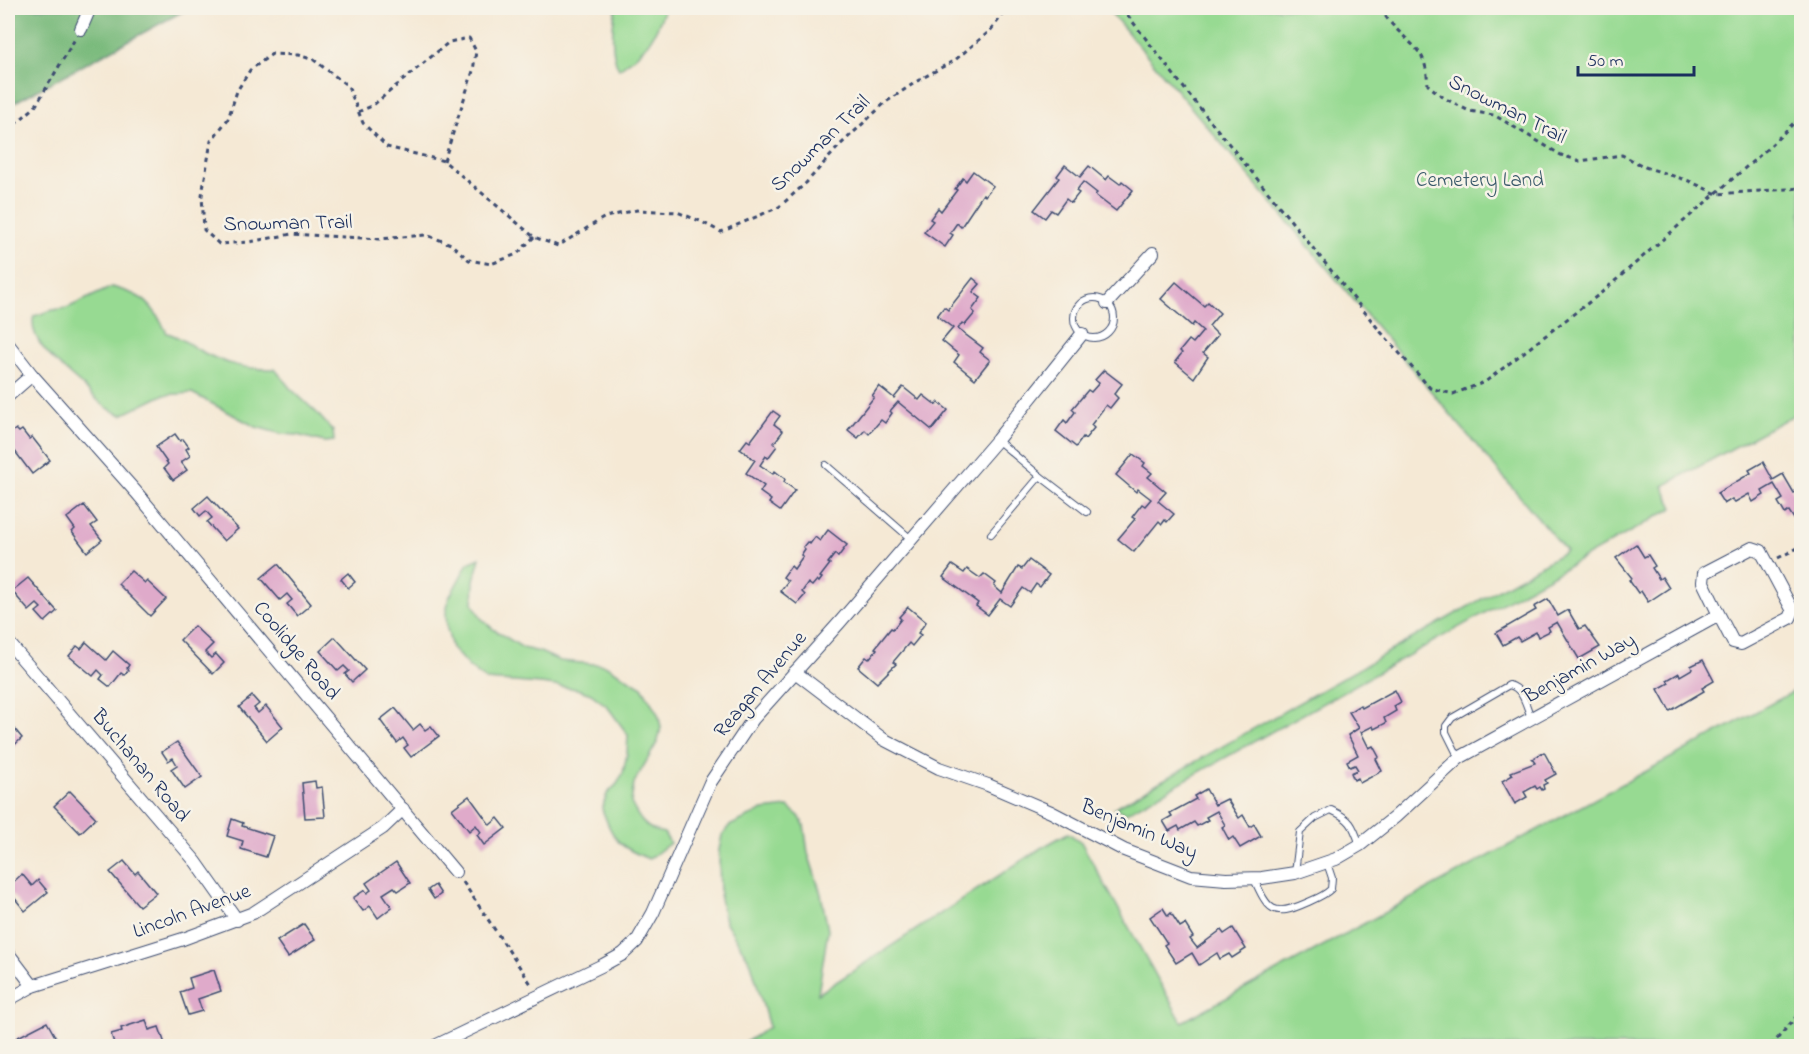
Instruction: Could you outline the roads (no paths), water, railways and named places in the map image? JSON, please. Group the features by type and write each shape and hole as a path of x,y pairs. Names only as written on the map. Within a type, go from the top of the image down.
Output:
{"street":[{"path":"81,29 90,8"},
{"path":"1107,303 1153,253"},
{"name":"Reagan Avenue","path":"435,1047 623,954 637,941 661,895 710,783 753,719 997,440 1082,334"},
{"name":"Coolidge Road","path":"8,344 32,375 136,492 456,872"},
{"path":"8,396 32,375"},
{"path":"1752,548 1761,551 1793,611 1790,618 1741,644 1733,642 1719,615 1703,582 1704,573 1752,548"},
{"name":"Benjamin Way","path":"795,672 883,739 939,768 988,785 1124,850 1191,876 1254,879 1295,873 1326,862 1360,845 1395,817 1459,758 1719,615"},
{"name":"Buchanan Road","path":"8,642 196,862 237,920"},
{"name":"Lincoln Avenue","path":"8,1000 33,986 237,920 284,894 383,828 403,809"},
{"path":"8,953 33,986"}],"lane":[{"path":"1094,298 1107,303 1114,316 1109,331 1096,338 1082,334 1076,327 1074,319 1081,303 1094,298"},
{"path":"997,440 1087,512"},
{"path":"826,465 911,539"},
{"path":"992,534 1040,476"},
{"path":"1459,758 1446,732 1446,726 1452,718 1509,685 1521,692 1532,718"},
{"path":"1295,873 1300,832 1316,818 1331,810 1352,823 1360,845"},
{"path":"1254,879 1266,902 1276,910 1288,911 1322,896 1331,889 1332,878 1326,862"}],"park label":[{"name":"Cemetery Land","path":"1480,181"}]}
